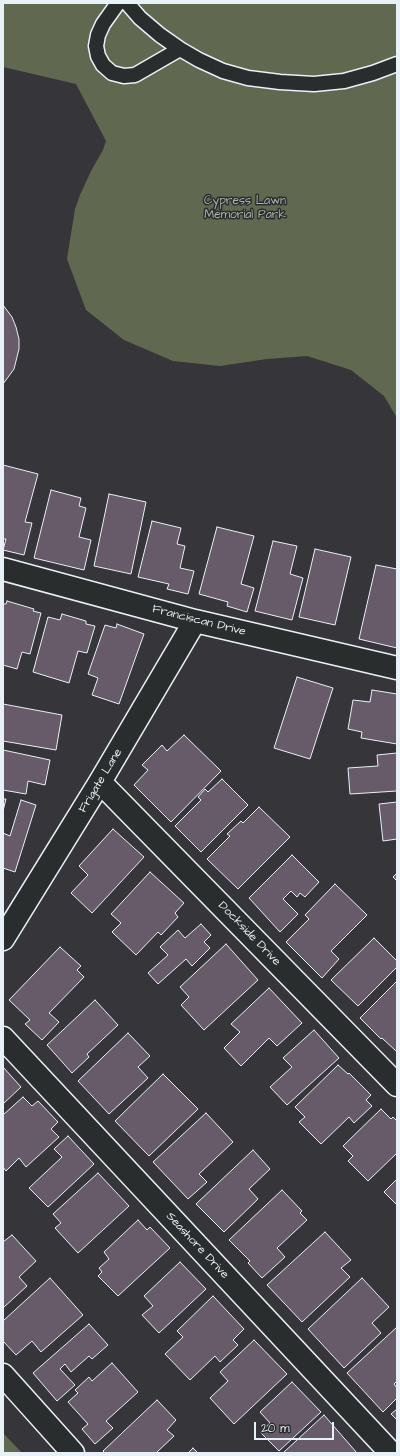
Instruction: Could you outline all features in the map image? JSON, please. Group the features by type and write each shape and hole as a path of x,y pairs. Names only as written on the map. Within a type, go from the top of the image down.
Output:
{"street":[{"name":"Franciscan Drive","path":"3,568 195,621 397,668"},
{"name":"Frigate Lane","path":"3,939 100,782 195,621"},
{"name":"Dockside Drive","path":"100,782 397,1085"},
{"name":"Seashore Drive","path":"3,1038 391,1453"},
{"path":"3,1375 73,1453"}],"lane":[{"path":"118,3 98,35 96,46 98,56 103,65 112,73 124,76 135,75 180,49"},
{"path":"127,3 150,26 180,49 223,71 248,78 314,84 344,81 373,73 397,64"}],"green space":[{"name":"Cypress Lawn Memorial Park","path":"3,3 397,3 397,418 384,396 351,370 307,356 267,359 220,366 173,361 124,340 86,310 67,259 75,209 80,195 103,150 106,141 76,84 3,67"},
{"path":"4,1434 22,1453 3,1453"}],"building":[{"path":"3,305 12,317 16,327 19,339 19,349 14,369 3,384"},
{"path":"3,465 38,474 25,522 32,523 24,555 3,550 6,539 3,539"},
{"path":"51,490 81,498 79,506 86,508 79,537 91,540 84,570 34,558"},
{"path":"109,494 146,502 131,574 94,566"},
{"path":"152,521 181,528 177,544 185,546 180,568 194,571 188,594 167,589 169,584 138,577"},
{"path":"217,527 254,536 241,584 254,588 247,612 227,606 228,602 199,594"},
{"path":"273,541 297,546 290,574 303,578 292,620 255,611"},
{"path":"315,549 351,557 335,625 299,617"},
{"path":"376,565 397,569 397,648 359,639"},
{"path":"7,601 34,609 33,611 41,613 30,654 22,652 17,669 3,665 3,604 6,604"},
{"path":"62,614 86,621 86,624 95,626 87,653 78,651 69,683 33,672 48,617 60,620"},
{"path":"117,624 144,634 119,704 92,695 98,678 88,674 105,625 116,628"},
{"path":"297,677 333,688 310,759 274,748"},
{"path":"372,690 397,694 397,744 361,738 362,732 348,729 353,700 370,702"},
{"path":"3,704 62,715 56,750 3,741"},
{"path":"184,735 221,771 171,822 134,785 148,770 142,765 162,745 167,751"},
{"path":"3,750 50,760 45,785 28,781 26,794 3,790"},
{"path":"397,753 397,791 350,794 348,768 378,766 377,755"},
{"path":"222,779 248,805 201,852 175,826 201,800 198,797 205,789 208,792"},
{"path":"3,799 6,799 3,811"},
{"path":"21,800 36,805 15,872 3,868 3,833 10,836"},
{"path":"397,802 397,839 383,841 379,804"},
{"path":"259,807 290,837 238,889 207,859 230,836 227,834 241,821 243,823"},
{"path":"113,829 144,857 92,913 71,893 88,875 79,866"},
{"path":"292,855 319,882 305,897 300,893 297,897 291,891 283,899 298,914 280,932 249,898"},
{"path":"150,872 184,903 175,913 178,917 161,935 158,932 136,955 112,932 121,923 111,914"},
{"path":"397,873 397,881 393,877"},
{"path":"335,884 367,915 331,951 339,959 322,978 286,942 309,919 305,915"},
{"path":"201,924 211,935 204,942 210,948 192,966 186,959 158,984 148,973 168,955 160,947 178,930 185,938"},
{"path":"374,938 397,961 397,967 358,1006 331,980"},
{"path":"226,944 258,980 204,1030 181,1005 189,997 180,987"},
{"path":"60,947 81,966 77,970 84,977 49,1013 59,1022 42,1040 25,1024 30,1020 9,1000"},
{"path":"397,981 397,1052 382,1038 381,1039 360,1018"},
{"path":"269,988 302,1023 277,1046 269,1038 241,1066 224,1048 240,1032 231,1024"},
{"path":"95,1000 118,1025 87,1054 89,1057 72,1073 47,1045"},
{"path":"314,1030 339,1058 287,1105 270,1087 292,1067 283,1058"},
{"path":"128,1033 150,1056 138,1067 148,1078 109,1114 78,1081"},
{"path":"338,1065 348,1074 349,1073 371,1095 366,1100 372,1106 354,1123 349,1117 321,1144 299,1122 305,1117 295,1107"},
{"path":"3,1067 21,1087 3,1104"},
{"path":"163,1074 198,1109 149,1156 115,1121"},
{"path":"23,1097 32,1106 38,1101 58,1122 51,1129 59,1137 26,1167 19,1158 6,1171 3,1167 3,1115"},
{"path":"381,1109 391,1119 393,1117 397,1121 397,1153 368,1181 348,1161 353,1156 343,1146"},
{"path":"206,1113 233,1142 199,1174 207,1182 188,1199 153,1162"},
{"path":"68,1136 94,1164 48,1207 29,1188 62,1157 54,1149"},
{"path":"253,1150 270,1169 249,1189 258,1199 224,1232 196,1204"},
{"path":"98,1173 129,1206 78,1253 55,1228 61,1223 53,1214"},
{"path":"397,1179 397,1205 384,1192"},
{"path":"282,1190 302,1211 300,1213 307,1220 277,1248 285,1257 262,1278 248,1263 250,1261 229,1240"},
{"path":"138,1220 147,1230 150,1227 170,1248 118,1296 98,1276 102,1272 99,1268 109,1259 104,1252"},
{"path":"325,1232 351,1260 341,1268 350,1277 302,1322 267,1285"},
{"path":"12,1235 36,1261 19,1277 27,1286 3,1308 3,1242"},
{"path":"180,1262 206,1289 159,1333 142,1315 153,1306 144,1296"},
{"path":"50,1278 83,1315 41,1352 32,1341 16,1355 3,1341 3,1321"},
{"path":"362,1278 389,1307 372,1323 381,1333 344,1368 308,1329"},
{"path":"213,1296 244,1329 233,1340 238,1345 220,1362 215,1356 190,1380 165,1354 183,1337 177,1331"},
{"path":"89,1324 108,1345 92,1359 89,1356 71,1372 65,1364 60,1369 75,1385 57,1401 33,1373"},
{"path":"397,1327 397,1381 394,1384 397,1388 397,1398 383,1412 347,1373"},
{"path":"254,1340 287,1374 234,1424 210,1398 228,1381 220,1372"},
{"path":"112,1363 138,1392 106,1421 113,1428 95,1444 82,1429 88,1424 68,1402 78,1393 75,1390 89,1377 92,1381"},
{"path":"292,1382 321,1412 279,1451 260,1432 270,1423 260,1412"},
{"path":"157,1400 176,1420 167,1430 174,1436 156,1453 105,1453 103,1451"},
{"path":"397,1409 397,1420 391,1414"},
{"path":"324,1415 357,1453 283,1453"},
{"path":"193,1448 198,1453 188,1453"}]}
